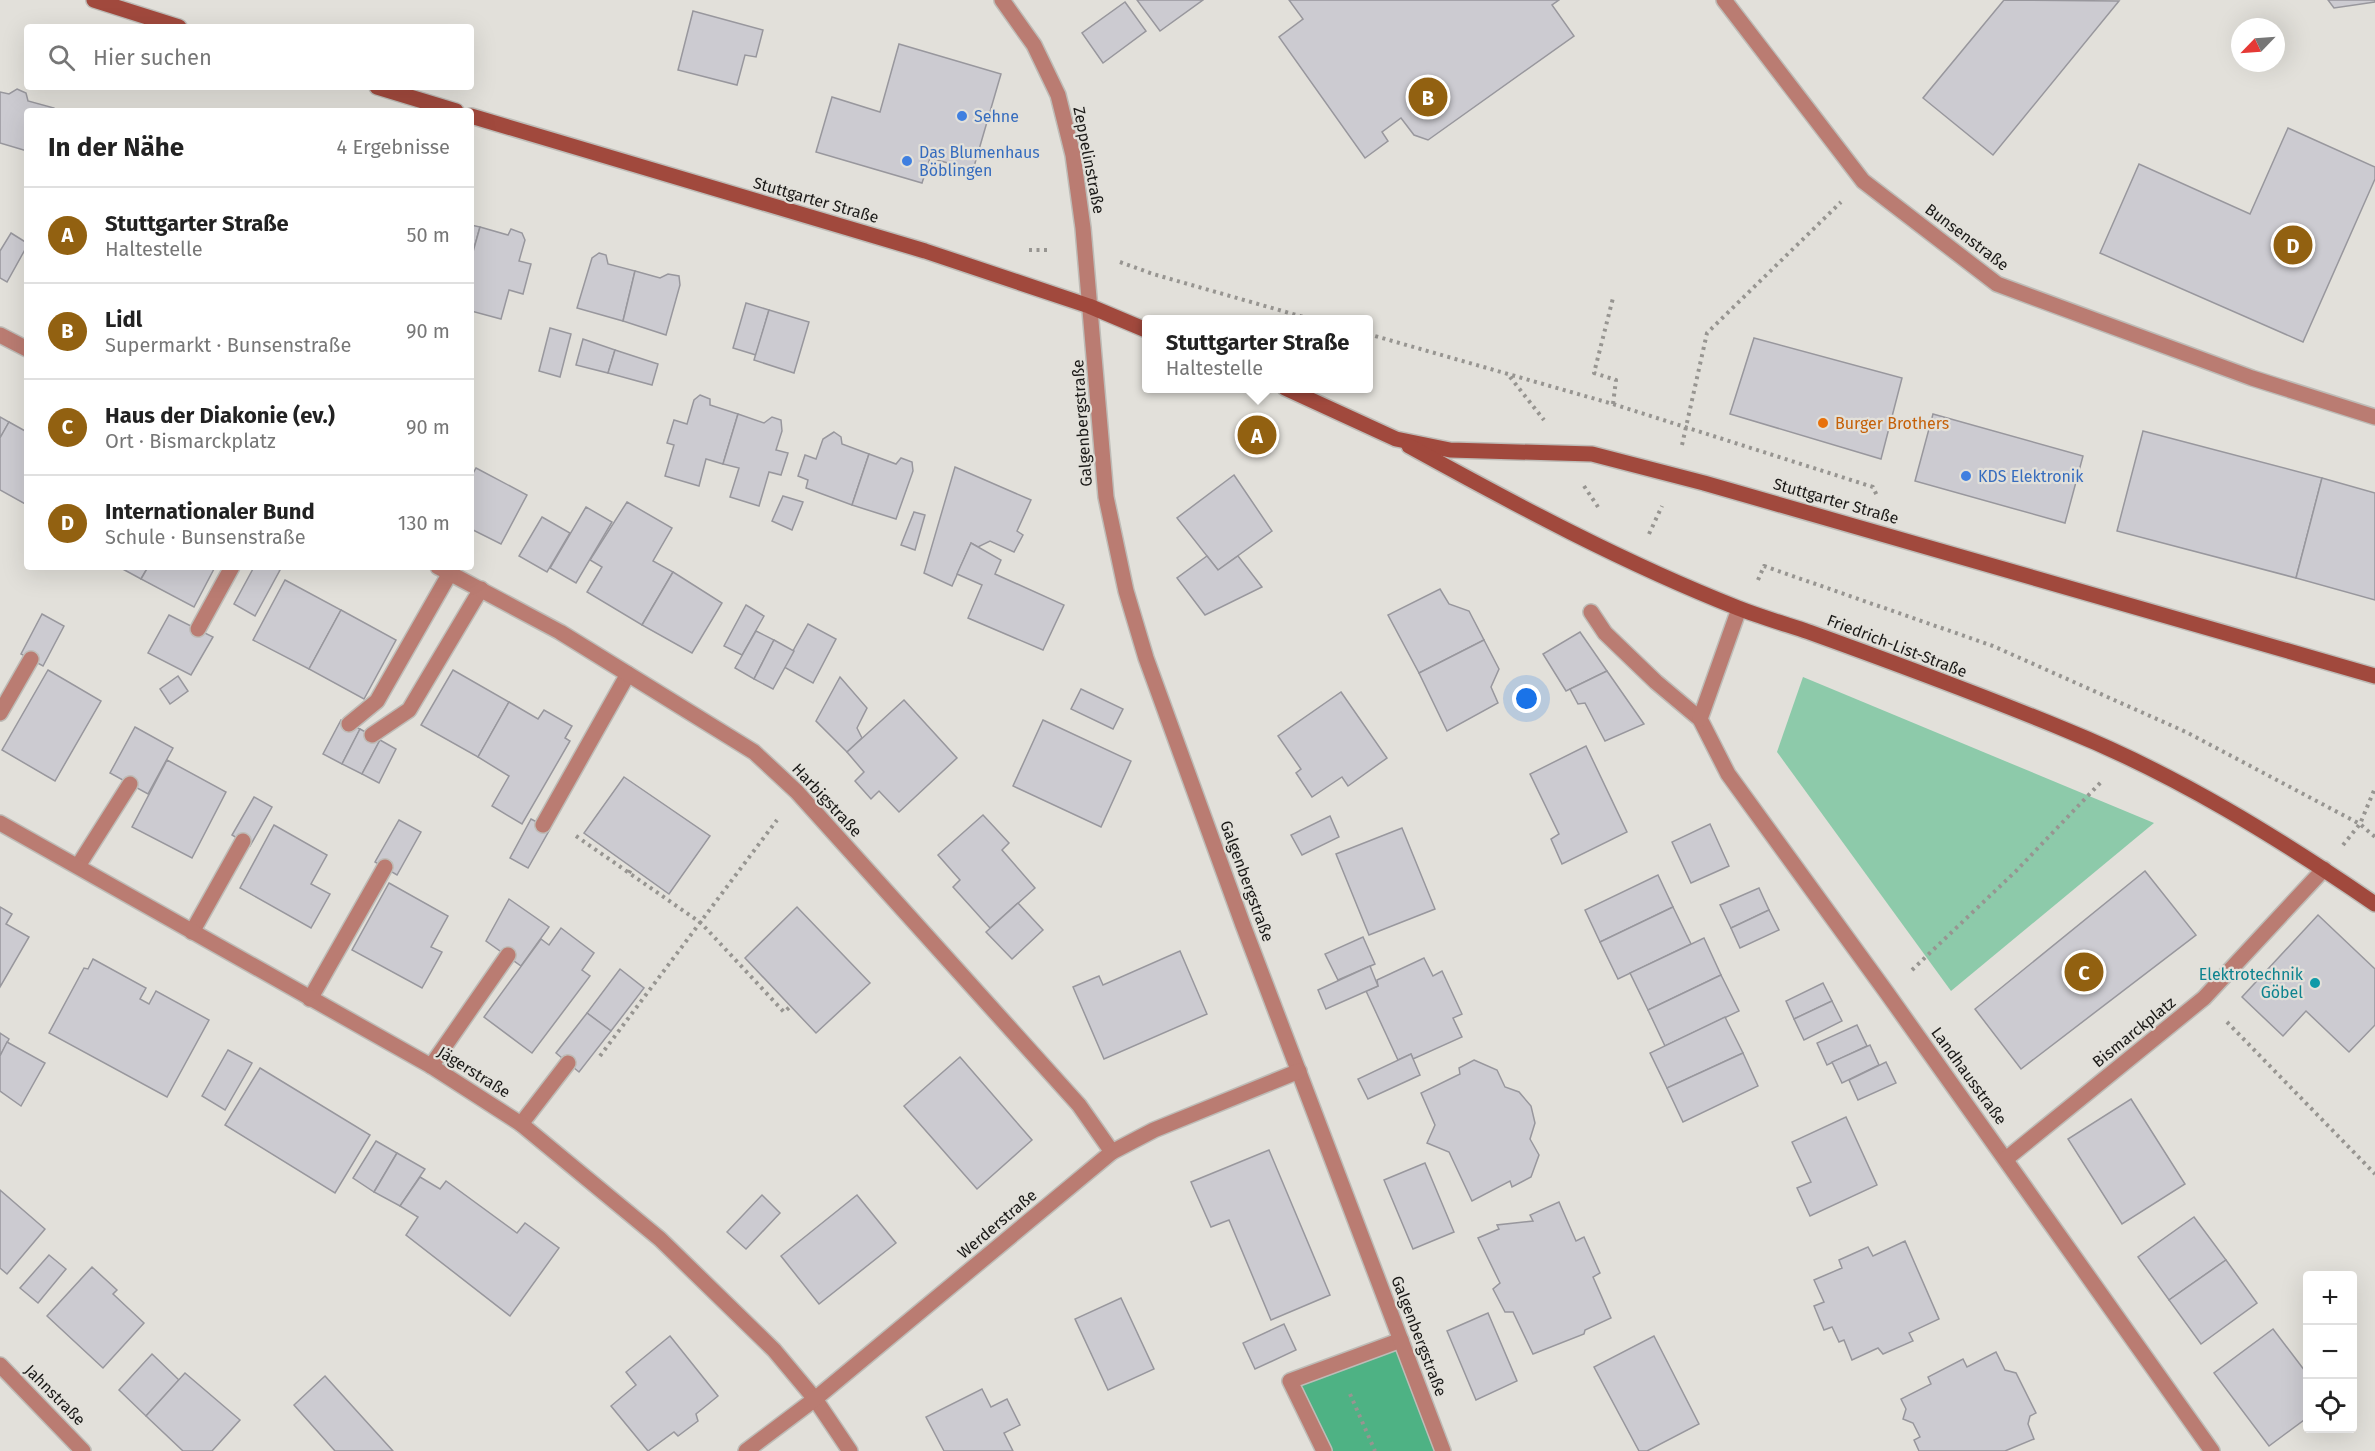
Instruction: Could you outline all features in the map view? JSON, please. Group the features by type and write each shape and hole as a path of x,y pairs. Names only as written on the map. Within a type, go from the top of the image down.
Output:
{"main road":[{"path":"94,0 170,24"},
{"path":"387,90 446,108"},
{"name":"Stuttgarter Straße","path":"474,117 925,251 1089,306 1142,328"},
{"name":"Stuttgarter Straße","path":"1296,393 1396,439 1450,450 1592,454 1900,538 2375,676"},
{"name":"Friedrich-List-Straße","path":"1396,439 1584,540 1738,609 1808,632 2056,726 2125,757 2217,802 2375,904"}],"street":[{"name":"Zeppelinstraße","path":"1002,0 1034,45 1058,94 1074,165 1083,228 1089,306"},
{"name":"Bunsenstraße","path":"1724,0 1863,181 1997,284 2252,378 2375,417"},
{"name":"Galgenbergstraße","path":"1089,306 1097,372 1098,419 1106,497 1126,591 1187,770 1443,1451"},
{"path":"0,335 24,347"},
{"path":"198,629 230,570"},
{"path":"349,724 377,701 444,570"},
{"name":"Harbigstraße","path":"444,570 560,632 754,752 797,792 1079,1105 1112,1152"},
{"path":"372,735 409,710 481,590"},
{"path":"1700,719 1738,609"},
{"name":"Landhausstraße","path":"1591,612 1605,633 1656,682 1700,719 1728,774 2006,1159 2212,1451"},
{"path":"0,713 31,659"},
{"path":"543,825 628,674"},
{"path":"78,867 130,784"},
{"name":"Jägerstraße","path":"0,823 431,1066 521,1124 660,1239 774,1350 815,1399 850,1451"},
{"path":"192,932 243,841"},
{"path":"310,999 385,867"},
{"name":"Bismarckplatz","path":"2006,1159 2204,998 2324,869"},
{"path":"431,1066 508,955"},
{"path":"521,1124 568,1063"},
{"name":"Werderstraße","path":"746,1451 815,1399 1112,1152 1154,1130 1299,1071"},
{"path":"1324,1451 1290,1382 1401,1340"},
{"name":"Jahnstraße","path":"0,1365 83,1451"}],"path":[{"path":"1685,429 1707,333 1863,181"},
{"path":"1613,298 1594,373 1616,380 1613,404"},
{"path":"1373,335 1613,404 1685,429 1873,487 1900,538"},
{"path":"1509,376 1542,416 1564,453"},
{"path":"1764,566 1993,646 2186,732 2360,824 2375,837"},
{"path":"1887,993 2016,871 2125,757"},
{"path":"2360,824 2375,788"},
{"path":"593,1065 797,792"},
{"path":"576,836 701,923 784,1012 790,1006"},
{"path":"629,873 632,867"},
{"path":"2204,998 2375,1174"},
{"path":"1336,1364 1375,1451"}],"green space":[{"path":"1803,677 2154,823 1951,991 1777,752"},
{"path":"1401,1340 1443,1451 1324,1451 1290,1381"}],"building":[{"path":"1137,0 1203,0 1160,31"},
{"path":"1289,0 1559,0 1552,5 1574,36 1428,140 1414,135 1401,118 1382,132 1388,141 1365,158 1279,37 1303,19"},
{"path":"2004,0 2119,1 1993,155 1923,98"},
{"path":"2328,0 2375,0 2375,2 2334,8"},
{"path":"1125,2 1146,31 1103,63 1082,33"},
{"path":"693,11 763,30 756,57 745,55 737,85 678,70"},
{"path":"899,44 1001,74 973,170 930,158 922,183 816,152 832,97 880,112"},
{"path":"17,89 26,93 28,101 54,108 24,108 24,150 0,143 0,92 9,94"},
{"path":"2288,128 2375,167 2375,179 2303,342 2100,253 2139,164 2250,214"},
{"path":"474,226 480,227 474,248"},
{"path":"480,227 508,235 511,229 522,233 525,240 519,261 531,264 523,294 509,290 501,319 474,312 474,248"},
{"path":"11,233 24,241 24,251 7,282 0,278 0,251"},
{"path":"599,253 606,255 608,264 635,271 623,321 577,308 592,258"},
{"path":"635,271 660,278 668,274 679,276 680,285 666,335 623,321"},
{"path":"746,303 769,310 756,355 733,348"},
{"path":"769,310 809,322 794,373 754,360"},
{"path":"550,328 571,334 560,377 539,371"},
{"path":"1754,338 1902,378 1881,459 1730,414"},
{"path":"583,339 615,350 608,373 576,365"},
{"path":"615,350 658,364 652,385 608,373"},
{"path":"700,395 710,399 710,405 738,414 723,464 706,459 699,486 665,476 674,445 667,443 674,420 687,424 694,400"},
{"path":"738,414 764,423 772,417 781,420 782,431 776,450 788,453 781,475 769,472 759,506 730,497 739,468 723,464"},
{"path":"1933,414 2083,456 2065,523 1915,481"},
{"path":"0,417 9,422 0,438"},
{"path":"9,422 24,430 24,503 0,490 0,438"},
{"path":"2143,431 2322,478 2296,578 2117,531"},
{"path":"834,432 841,437 842,444 869,454 852,505 806,488 808,480 798,476 805,455 816,459 823,439"},
{"path":"869,454 896,464 901,458 912,462 913,471 896,519 852,505"},
{"path":"955,467 1031,500 1017,531 1023,535 1014,552 990,541 978,547 971,543 952,586 924,573"},
{"path":"476,468 527,495 501,544 474,530 474,472"},
{"path":"1234,475 1272,531 1218,570 1177,518"},
{"path":"2322,478 2375,493 2375,600 2296,578"},
{"path":"783,496 803,502 792,530 772,521"},
{"path":"627,502 672,528 653,561 673,572 642,625 587,592 602,567 590,560"},
{"path":"586,507 612,522 576,583 550,568"},
{"path":"914,512 925,515 915,550 901,545"},
{"path":"542,517 570,533 547,572 519,556"},
{"path":"971,543 1001,560 995,574 1064,605 1043,650 968,618 982,585 957,574"},
{"path":"1207,556 1218,570 1238,556 1262,587 1205,615 1177,578"},
{"path":"124,570 146,570 141,579"},
{"path":"146,570 213,570 194,607 141,579"},
{"path":"252,570 280,570 255,616 234,604"},
{"path":"673,572 722,603 692,653 642,625"},
{"path":"285,580 341,610 309,669 253,640"},
{"path":"1440,589 1449,604 1469,611 1484,640 1419,673 1388,615"},
{"path":"746,605 764,616 742,655 724,646"},
{"path":"341,610 396,640 364,699 309,669"},
{"path":"42,614 64,626 43,666 21,654"},
{"path":"169,615 213,637 191,675 148,653"},
{"path":"808,624 836,639 813,683 784,667"},
{"path":"756,631 774,640 754,679 735,668"},
{"path":"1580,632 1607,671 1566,691 1543,654"},
{"path":"774,640 794,651 773,689 754,679"},
{"path":"1484,640 1499,669 1491,687 1498,703 1447,731 1419,673"},
{"path":"48,670 101,701 55,781 2,750"},
{"path":"453,670 509,702 478,757 421,725"},
{"path":"1607,671 1644,724 1605,741 1585,703 1578,704 1570,689"},
{"path":"178,676 188,691 170,704 160,689"},
{"path":"840,677 867,708 857,728 862,738 847,752 816,721"},
{"path":"1081,689 1123,709 1113,729 1071,709"},
{"path":"1341,692 1387,758 1348,786 1342,777 1312,797 1296,773 1301,769 1278,736"},
{"path":"904,700 957,758 899,812 879,791 871,799 855,781 864,772 847,752"},
{"path":"509,702 538,719 544,710 572,726 565,738 570,741 522,824 492,806 509,776 478,757"},
{"path":"341,720 360,729 342,764 323,754"},
{"path":"1043,720 1131,761 1101,827 1013,786"},
{"path":"135,727 173,748 148,794 110,773"},
{"path":"360,729 380,740 362,774 342,764"},
{"path":"380,740 396,749 379,783 362,774"},
{"path":"1586,746 1627,832 1562,864 1551,839 1559,834 1530,774"},
{"path":"167,760 226,792 192,858 132,827"},
{"path":"624,777 710,836 669,894 584,833"},
{"path":"254,797 272,807 250,846 232,835"},
{"path":"983,815 1009,843 1002,850 1035,888 990,928 953,887 960,880 938,855"},
{"path":"1330,816 1339,837 1302,855 1291,835"},
{"path":"531,819 550,829 528,868 510,858"},
{"path":"399,820 421,832 397,875 375,862"},
{"path":"1710,824 1729,866 1691,883 1672,842"},
{"path":"274,825 327,855 311,884 330,894 311,928 240,888"},
{"path":"1402,828 1435,909 1369,935 1336,854"},
{"path":"2145,871 2196,935 2021,1069 1975,1009"},
{"path":"1658,875 1673,907 1600,942 1585,910"},
{"path":"389,883 448,916 431,947 442,952 422,988 352,950"},
{"path":"1759,888 1769,910 1731,928 1720,905"},
{"path":"509,899 549,927 521,966 486,941"},
{"path":"1018,903 1043,930 1012,959 986,932"},
{"path":"0,907 12,914 6,924 29,937 0,987"},
{"path":"797,907 870,983 816,1033 745,958"},
{"path":"1673,907 1691,944 1618,979 1600,942"},
{"path":"1769,910 1779,930 1740,948 1731,928"},
{"name":"Elektrotechnik Göbel","path":"2318,915 2375,969 2375,1025 2349,1052 2306,1011 2283,1036 2242,997"},
{"path":"561,928 594,953 582,970 590,976 532,1053 484,1017 541,939 549,945"},
{"path":"1363,937 1375,964 1338,980 1325,954"},
{"path":"1704,938 1721,975 1648,1010 1630,973"},
{"path":"1180,951 1207,1014 1104,1059 1073,987 1099,976 1103,985"},
{"path":"1424,958 1433,976 1442,971 1462,1014 1453,1018 1462,1037 1413,1059 1411,1054 1398,1060 1366,991 1378,986 1377,980"},
{"path":"93,959 146,988 140,999 149,1004 156,991 209,1020 167,1097 49,1033 84,968 88,969"},
{"path":"1370,966 1378,986 1326,1009 1318,990"},
{"path":"620,969 644,988 611,1031 587,1013"},
{"path":"1721,975 1739,1011 1665,1046 1648,1010"},
{"path":"1823,983 1832,1001 1794,1019 1786,1001"},
{"path":"1832,1001 1842,1021 1804,1040 1794,1019"},
{"path":"587,1013 611,1031 579,1072 556,1053"},
{"path":"1725,1017 1743,1053 1667,1088 1650,1053"},
{"path":"1857,1025 1867,1046 1827,1065 1817,1043"},
{"path":"0,1033 9,1039 0,1056"},
{"path":"7,1042 45,1063 21,1106 0,1091 0,1056"},
{"path":"1870,1045 1879,1065 1842,1083 1832,1062"},
{"path":"228,1050 252,1063 225,1110 202,1096"},
{"path":"1743,1053 1758,1086 1683,1122 1667,1088"},
{"path":"1411,1054 1420,1075 1368,1099 1358,1079"},
{"path":"960,1057 1032,1140 977,1189 904,1106"},
{"path":"1474,1060 1497,1070 1505,1087 1519,1092 1531,1106 1535,1123 1530,1139 1539,1155 1531,1177 1512,1187 1510,1181 1472,1201 1449,1152 1427,1143 1435,1125 1421,1093 1460,1074 1459,1068"},
{"path":"1886,1062 1896,1083 1858,1100 1849,1080"},
{"path":"260,1068 370,1135 335,1193 225,1125"},
{"path":"2131,1099 2185,1184 2122,1224 2068,1139"},
{"path":"1846,1117 1877,1185 1810,1216 1797,1188 1811,1182 1792,1142"},
{"path":"376,1141 397,1153 374,1192 353,1178"},
{"path":"1269,1150 1330,1295 1271,1320 1229,1220 1211,1227 1191,1182"},
{"path":"397,1153 425,1169 400,1206 374,1192"},
{"path":"1425,1163 1454,1232 1413,1249 1384,1180"},
{"path":"420,1177 440,1189 446,1181 517,1233 525,1223 559,1248 510,1316 406,1235 418,1217 400,1206"},
{"path":"0,1190 45,1229 7,1274 0,1268"},
{"path":"762,1195 780,1213 746,1249 727,1232"},
{"path":"857,1195 896,1243 819,1304 781,1256"},
{"path":"1559,1202 1576,1241 1584,1237 1600,1273 1593,1277 1611,1318 1585,1330 1584,1334 1533,1354 1513,1312 1505,1312 1493,1289 1500,1283 1478,1238 1499,1229 1497,1225 1533,1221 1530,1215"},
{"path":"2194,1217 2226,1260 2169,1300 2138,1257"},
{"path":"1905,1241 1939,1319 1909,1333 1913,1341 1883,1354 1878,1348 1852,1360 1844,1340 1839,1342 1832,1327 1824,1330 1814,1306 1824,1302 1814,1280 1842,1268 1839,1260 1868,1247 1873,1256"},
{"path":"49,1255 66,1269 38,1303 20,1288"},
{"path":"2226,1260 2257,1303 2201,1344 2169,1300"},
{"path":"92,1267 117,1290 113,1294 144,1323 103,1368 47,1316"},
{"path":"1121,1298 1154,1369 1108,1390 1075,1319"},
{"path":"1488,1313 1517,1381 1476,1400 1447,1331"},
{"path":"1284,1324 1296,1350 1255,1369 1243,1343"},
{"path":"2273,1329 2303,1368 2303,1421 2269,1446 2214,1373"},
{"path":"670,1336 718,1396 696,1414 698,1421 678,1436 674,1432 648,1451 611,1406 636,1385 626,1372"},
{"path":"1654,1336 1699,1424 1647,1451 1639,1451 1594,1367"},
{"path":"1996,1352 2005,1370 2016,1373 2036,1413 2030,1416 2028,1424 2034,1439 2005,1451 1919,1451 1914,1440 1920,1437 1913,1423 1903,1419 1906,1409 1901,1399 1931,1384 1928,1377 1963,1359 1967,1367"},
{"path":"152,1354 179,1380 146,1416 119,1390"},
{"path":"185,1373 240,1420 212,1451 183,1451 146,1416"},
{"path":"325,1376 393,1451 335,1451 294,1405"},
{"path":"982,1389 991,1407 1007,1399 1020,1425 1004,1433 1013,1451 944,1451 926,1417"}],"place":[{"name":"Lidl","path":"1428,97"},
{"name":"Sehne","path":"962,116"},
{"name":"Das Blumenhaus Böblingen","path":"907,161"},
{"name":"Internationaler Bund","path":"2293,245"},
{"name":"Burger Brothers","path":"1823,423"},
{"name":"Stuttgarter Straße","path":"1257,435"},
{"name":"KDS Elektronik","path":"1966,476"},
{"name":"Haus der Diakonie (ev.)","path":"2084,972"},
{"name":"Elektrotechnik Göbel","path":"2315,983"}]}
